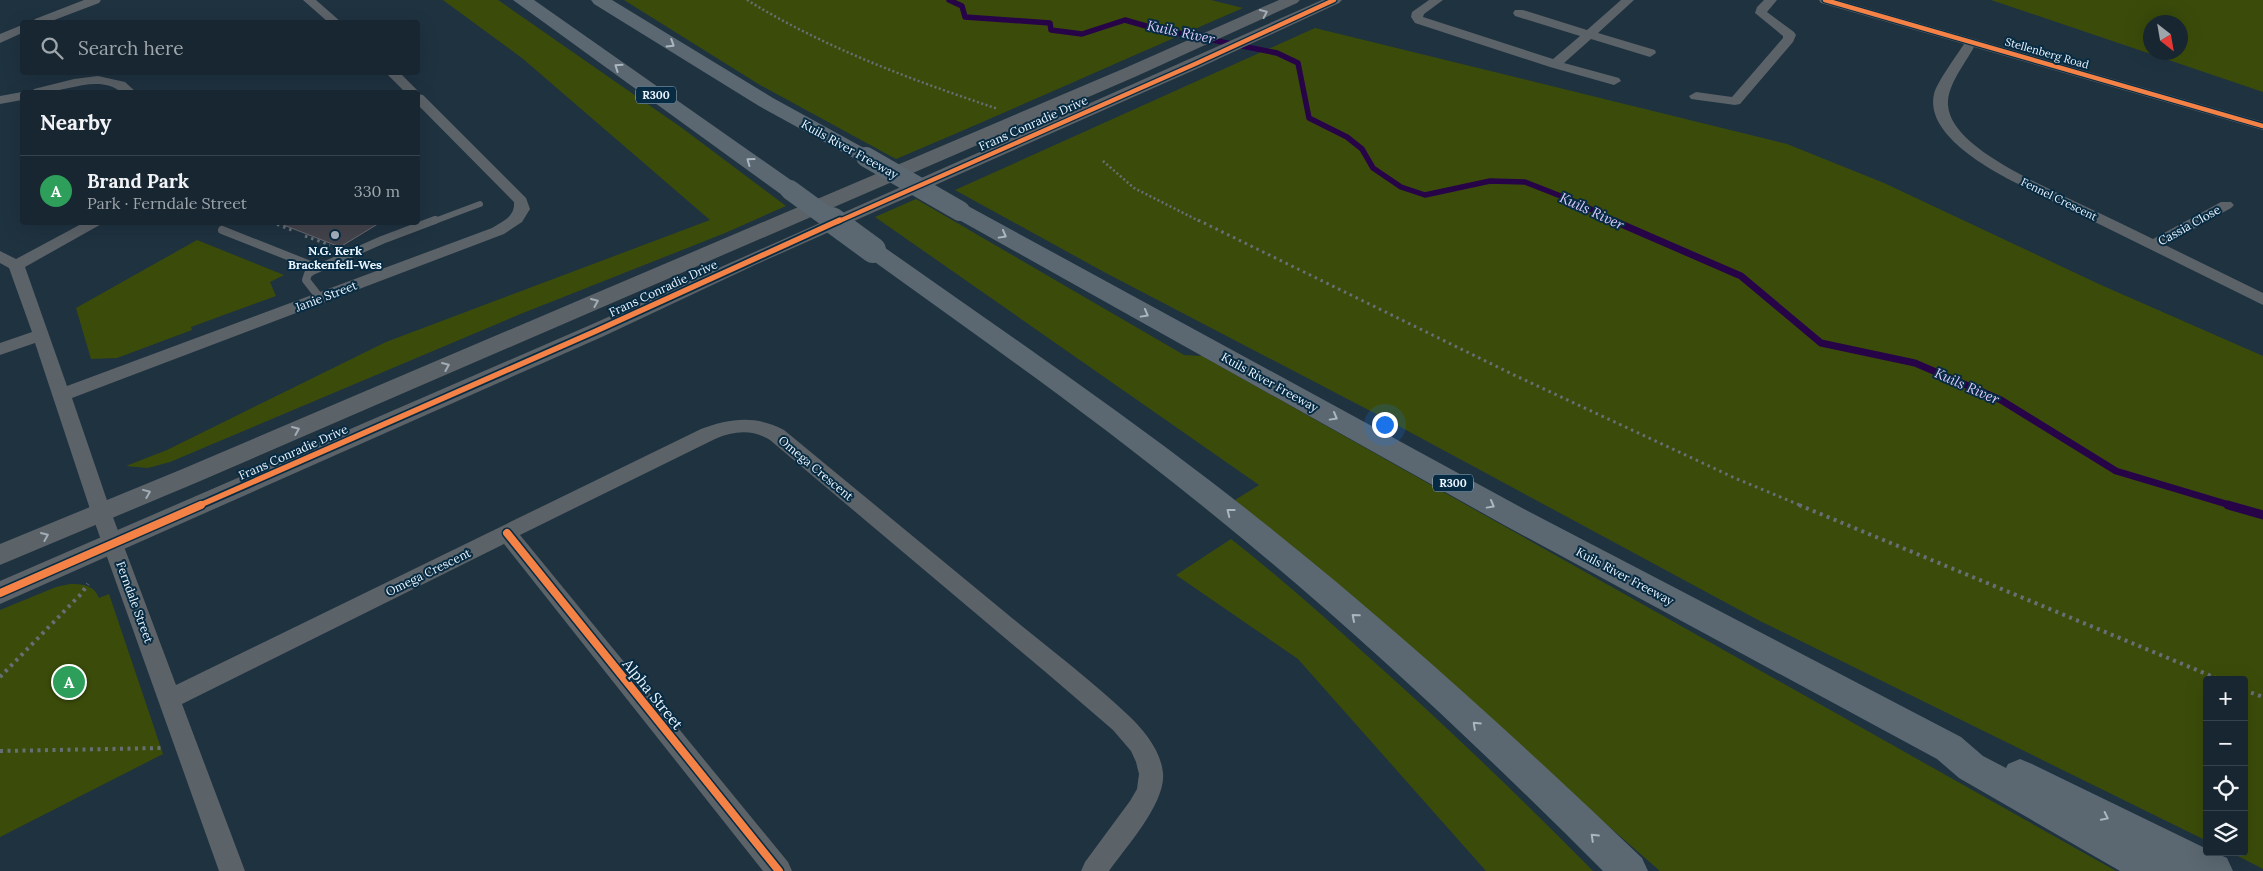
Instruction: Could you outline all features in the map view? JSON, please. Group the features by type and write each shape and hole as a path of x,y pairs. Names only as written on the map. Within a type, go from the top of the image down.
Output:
{"highway":[{"name":"R300","path":"522,0 1098,411 1249,527 1424,678 1544,788 1629,871"},
{"name":"Kuils River Freeway","path":"600,0 766,102 960,212 1522,522 1949,748"},
{"path":"1949,748 1971,767 2155,871"},
{"path":"1949,748 1977,754 2214,871"}],"street":[{"path":"44,20 95,0"},
{"path":"309,0 332,20"},
{"name":"Frans Conradie Drive","path":"0,555 207,468 1187,47 1292,0"},
{"name":"Frans Conradie Drive","path":"0,593 596,331 750,260 1215,55 1334,0"},
{"path":"1437,0 1418,12 1419,20 1554,64 1614,80"},
{"path":"1603,0 1625,3"},
{"path":"1696,96 1735,101 1788,39 1790,34 1761,13 1771,0"},
{"name":"Stellenberg Road","path":"1825,0 2263,126"},
{"path":"1554,64 1625,3"},
{"path":"1519,13 1650,53"},
{"path":"0,39 20,30"},
{"name":"Fennel Crescent","path":"1971,42 1941,93 1940,100 1944,118 1956,135 1974,151 2005,172 2263,300"},
{"path":"394,75 410,90"},
{"path":"49,90 101,80 119,83 127,90"},
{"path":"0,100 20,96"},
{"name":"Janie Street","path":"61,395 498,231 512,223 520,214 522,209 521,201 420,100"},
{"name":"Cassia Close","path":"2153,246 2226,205"},
{"path":"0,256 16,265 92,225"},
{"name":"Ferndale Street","path":"16,265 113,544 232,871"},
{"path":"0,349 41,335"},
{"name":"Omega Crescent","path":"170,698 718,430 750,425 770,430 1057,668 1121,723 1139,744 1148,760 1151,774 1149,790 1139,809 1094,871"},
{"name":"Alpha Street","path":"507,533 779,871"}],"lane":[{"path":"320,298 306,280 308,274 318,268 382,240 480,204"},
{"path":"222,230 318,268"}],"path":[{"path":"747,0 773,16 844,50 919,82 999,109"},
{"path":"1103,160 1134,188 1225,234 1512,374 1736,479 2211,676"},
{"path":"279,225 294,231"},
{"path":"0,677 81,594 88,584"},
{"path":"2248,692 2263,698"},
{"path":"0,751 188,747"}],"green space":[{"path":"443,0 498,0 682,128 786,206 725,233 518,315 170,462 148,468 126,466 167,450 386,342 710,220 522,58"},
{"path":"624,0 1211,0 1243,8 896,159 760,85"},
{"path":"1991,0 2263,0 2263,92 2168,60 2188,60 2188,15 2143,15 2143,51"},
{"path":"1315,28 1787,144 1884,183 2101,285 2263,356 2263,869 2238,856 2248,856 2248,676 2203,676 2203,839 1760,621 1382,417 1104,272 955,190"},
{"path":"916,199 1184,355 1202,356 2116,871 1660,871 1235,500 1259,485 875,217"},
{"path":"197,240 284,275 270,282 276,296 191,327 192,330 117,358 91,359 76,308"},
{"path":"1231,539 1265,566 1422,705 1509,787 1593,871 1486,871 1298,659 1176,575"},
{"path":"70,584 88,586 94,590 99,598 109,594 163,754 0,837 0,610 56,587"}],"building":[{"name":"N.G. Kerk Brackenfell-Wes","path":"284,225 376,225 340,247"}],"waterway":[{"name":"Kuils River","path":"949,0 962,6 965,17 1050,23 1051,30 1082,34 1125,20 1153,28 1277,53 1298,63 1309,118 1347,137 1362,149 1373,168 1401,187 1425,195 1490,181 1525,182 1581,204 1615,222"},
{"name":"Kuils River","path":"1612,220 1741,276 1821,343 1915,363 2001,400 2116,471 2233,506"},
{"name":"Kuils River","path":"2228,505 2263,515"}],"cycle path":[{"path":"0,593 596,331 750,260 1195,64 1334,0"},
{"path":"1825,0 2263,126"},
{"path":"507,533 779,871"}],"place":[{"name":"N.G. Kerk Brackenfell-Wes","path":"335,235"},
{"name":"Brand Park","path":"69,682"}]}
